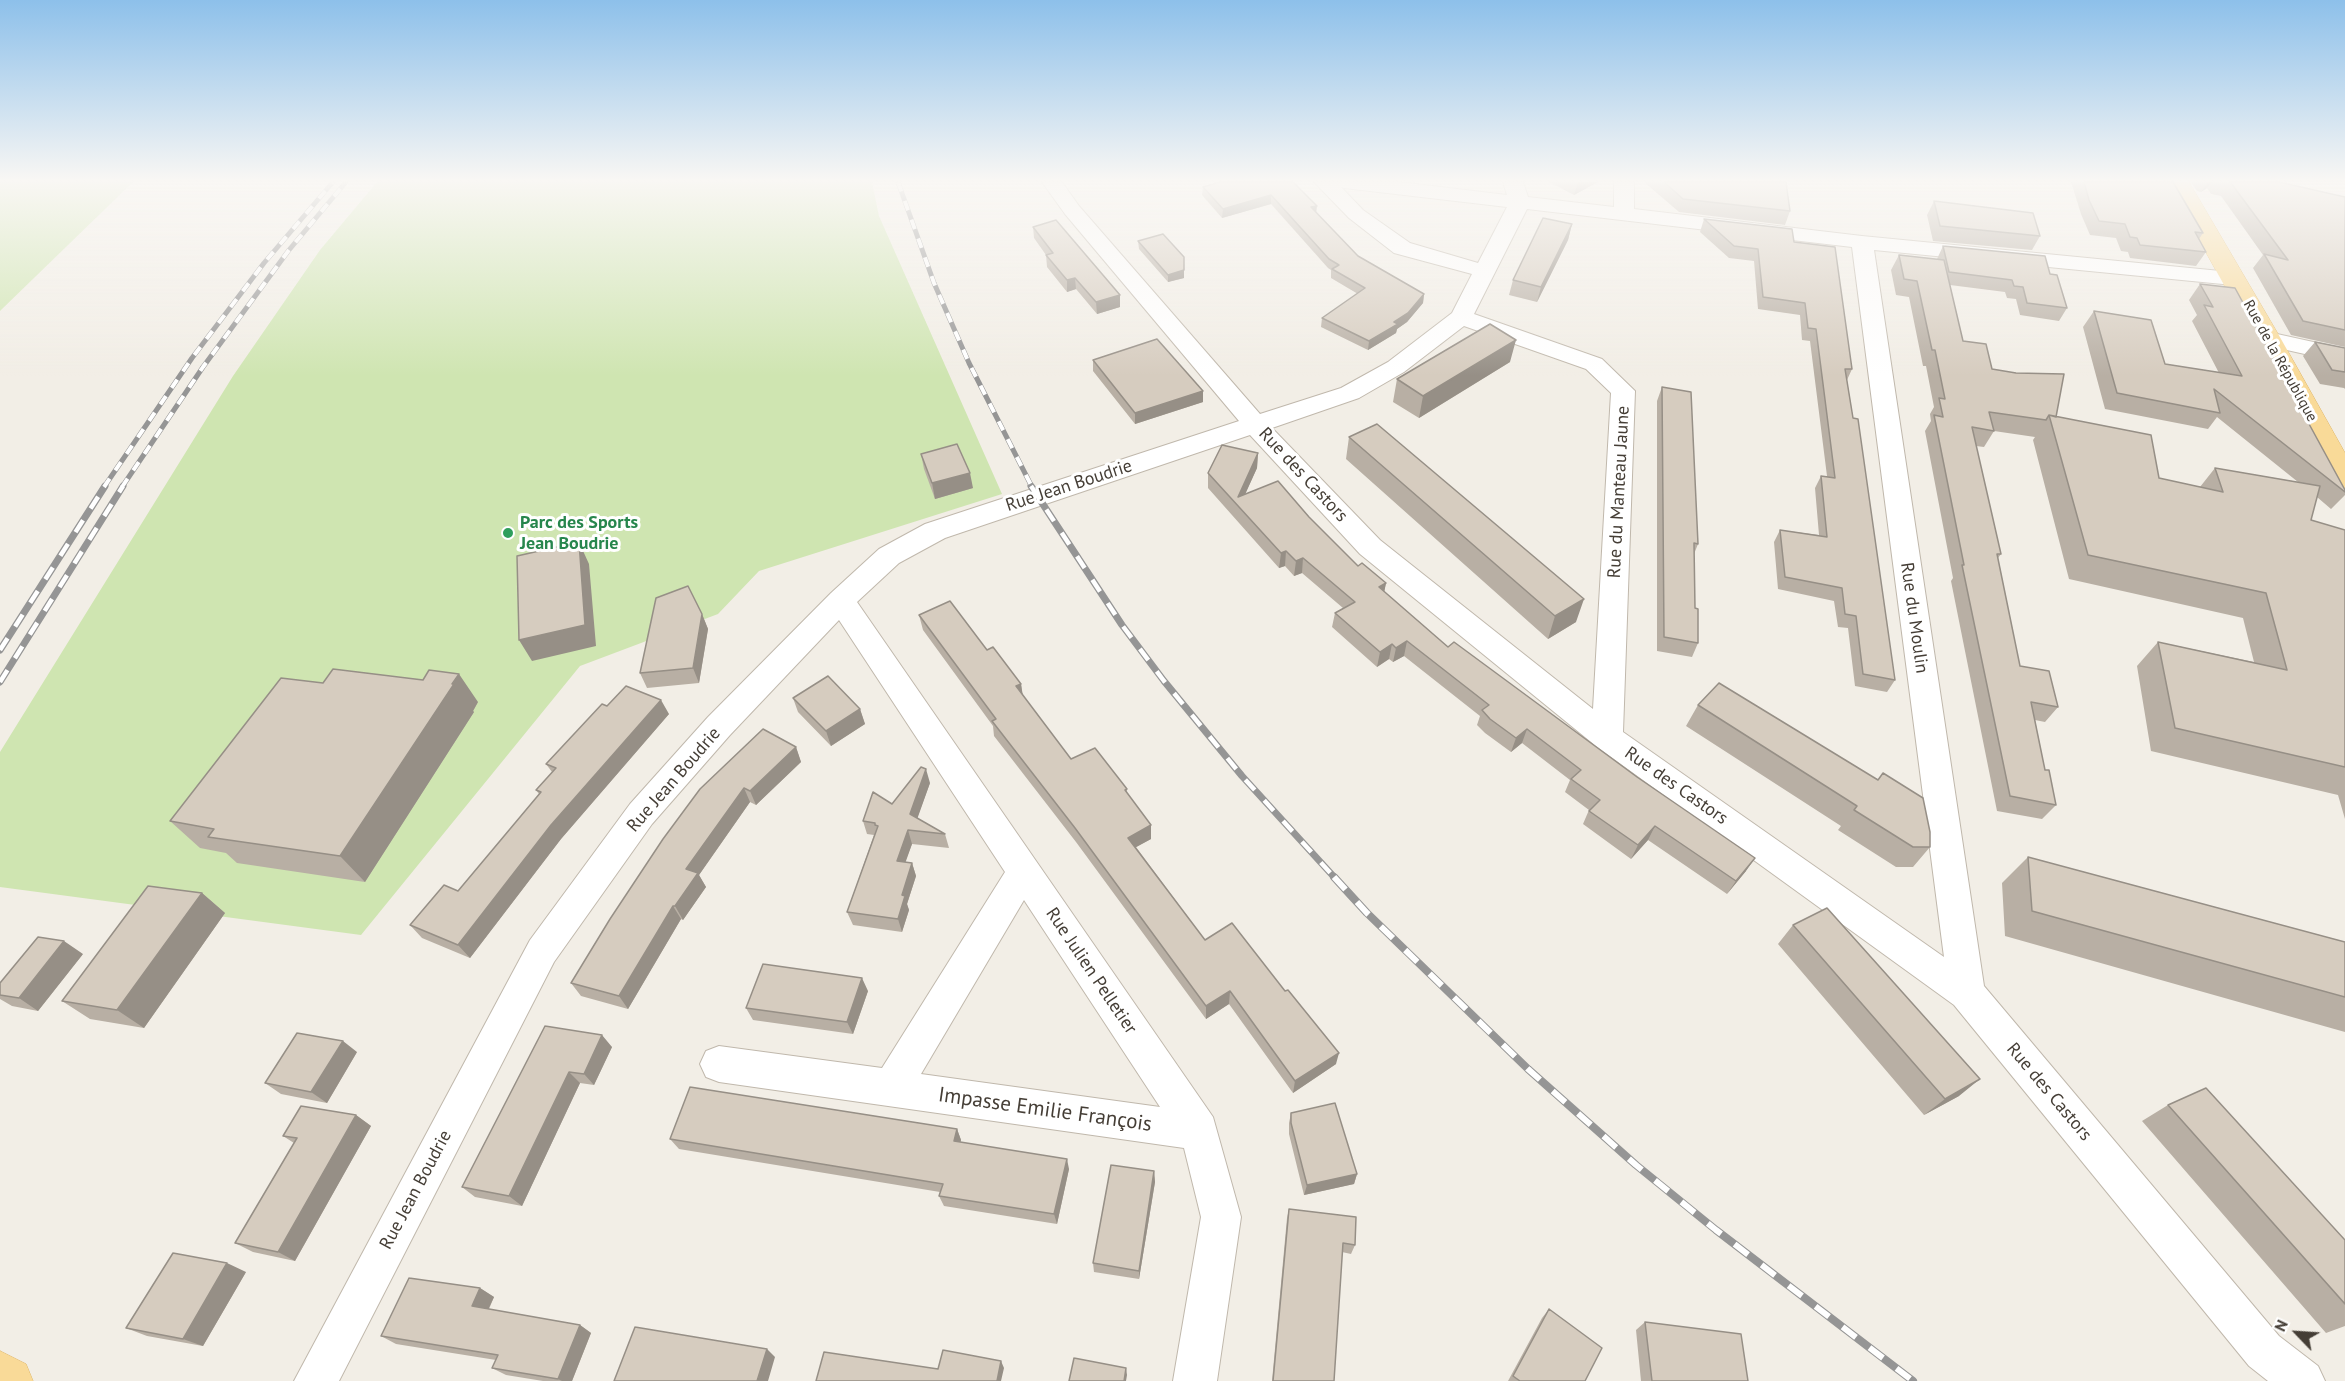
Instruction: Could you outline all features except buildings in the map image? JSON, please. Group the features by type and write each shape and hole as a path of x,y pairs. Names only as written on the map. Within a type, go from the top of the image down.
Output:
{"main road":[{"name":"Rue de la République","path":"2215,246 2345,478"},
{"path":"0,1375 9,1381"}],"street":[{"name":"Rue des Castors","path":"1103,246 1273,446 1370,547 1607,737 1967,993 2264,1351 2303,1381"},
{"path":"1400,246 1484,271"},
{"path":"1461,317 1494,246"},
{"name":"Rue du Moulin","path":"1863,246 1967,993"},
{"path":"1908,246 2233,278"},
{"name":"Rue Jean Boudrie","path":"316,1381 542,951 641,814 719,726 842,600 889,556 935,531 1350,393 1396,367 1461,317"},
{"name":"Rue du Manteau Jaune","path":"1461,317 1594,364 1623,391 1607,737"},
{"path":"2268,339 2345,356"},
{"name":"Rue Julien Pelletier","path":"842,600 1199,1131 1221,1217 1195,1381"},
{"path":"891,1088 1024,871"},
{"name":"Impasse Emilie François","path":"719,1064 1199,1131"}],"green space":[{"path":"0,246 67,246 0,311"},
{"name":"Parc des Sports Jean Boudrie","path":"323,246 892,246 1002,494 759,571 718,614 580,666 361,935 0,887 0,752 233,376"}],"railway":[{"path":"104,487 192,358 278,246"},
{"path":"122,487 203,367 292,246"},
{"path":"921,246 934,283 969,363 1032,487"},
{"path":"0,650 105,486"},
{"path":"0,682 123,486"},
{"path":"1031,486 1122,625 1164,681 1242,776 1335,878"},
{"path":"1334,877 1367,913 1528,1069 1636,1165 1716,1230 1913,1381"}],"place":[{"name":"Parc des Sports Jean Boudrie","path":"508,533"}]}
